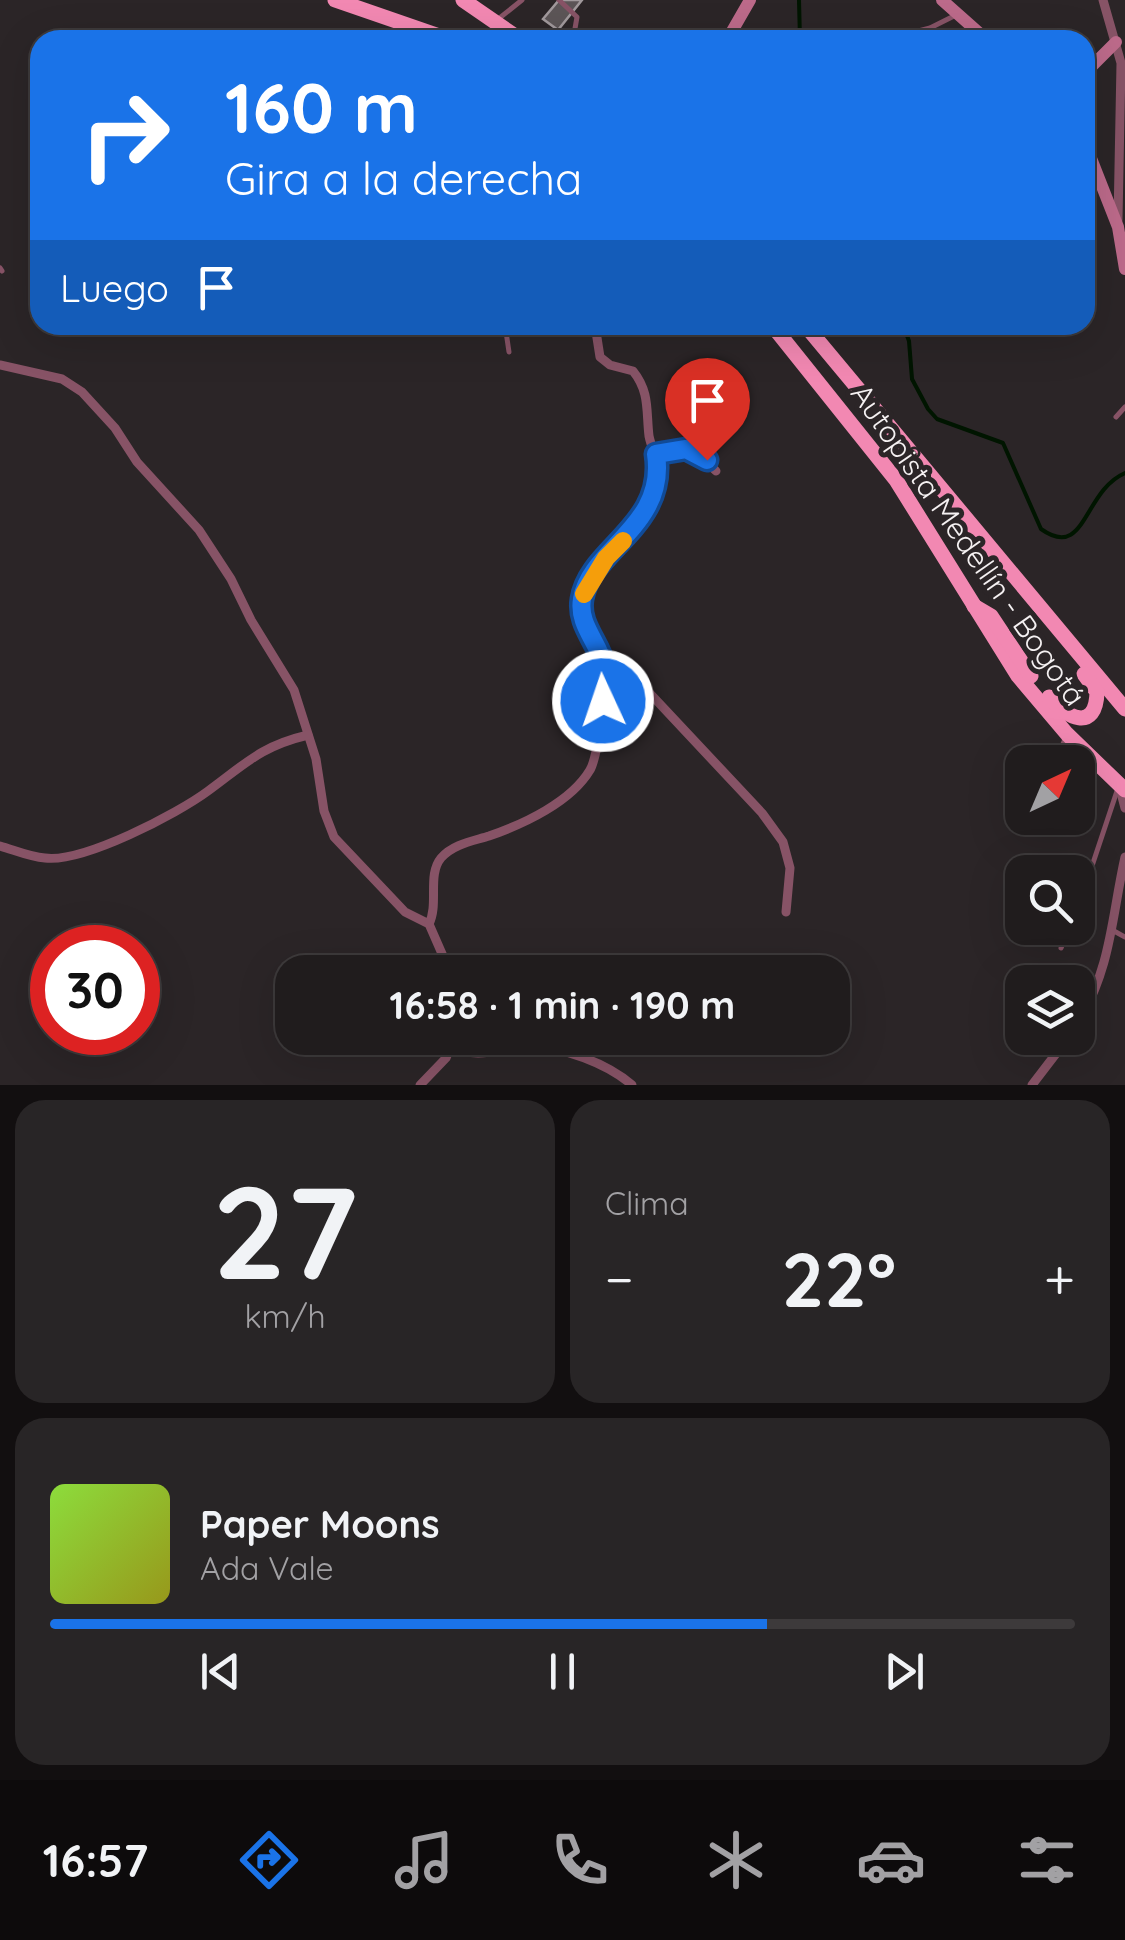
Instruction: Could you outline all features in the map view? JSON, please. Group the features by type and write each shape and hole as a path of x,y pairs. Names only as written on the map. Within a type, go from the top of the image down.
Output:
{"highway":[{"path":"335,0 425,30"},
{"path":"373,0 386,14"},
{"path":"463,0 507,30"},
{"name":"Autopista Medellín - Bogotá","path":"780,335 896,480 1018,676 1067,734 1122,788"},
{"name":"Autopista Medellín - Bogotá","path":"813,335 1125,708"},
{"path":"970,604 992,616 1026,670 1059,710 1072,718 1089,715 1098,699 1094,686 1042,624 1037,601"}],"main road":[{"path":"733,30 750,0"},
{"path":"942,0 975,30"},
{"path":"1095,64 1116,42"},
{"path":"1095,168 1118,226 1125,269"}],"street":[{"path":"1103,0 1116,42 1122,81 1118,226"},
{"path":"429,924 434,913 440,859 458,846 540,812 562,798 591,769 609,682 608,669 584,618 582,599 606,558 632,531 658,482 646,393 633,371 600,358 597,335"},
{"path":"0,365 62,379 100,409 136,462 198,530 224,567 294,690 334,837 406,912 429,924 443,955"},
{"path":"656,454 694,450 716,471"},
{"path":"608,669 625,673 643,686 762,813 783,842 790,868 786,912"},
{"path":"0,846 46,859 71,857 152,825 208,791 260,750 308,735"},
{"path":"1122,788 1125,808"},
{"path":"1095,989 1114,931 1125,857"},
{"path":"420,1085 443,1055"},
{"path":"567,1055 610,1070 632,1085"},
{"path":"1032,1085 1055,1055"}],"lane":[{"path":"495,21 522,0"},
{"path":"560,0 577,17 575,30"},
{"path":"922,30 957,15"},
{"path":"506,335 509,352"},
{"path":"1116,418 1125,408"},
{"path":"1062,745 1067,734"},
{"path":"1095,862 1122,788"},
{"path":"1114,931 1125,937"}],"building":[{"path":"559,0 582,0 558,30 543,19"}],"waterway":[{"path":"799,0 800,30"},
{"path":"907,335 912,379 928,409 937,419 1003,443 1041,529 1056,537 1067,536 1076,530 1111,482 1125,473"}],"slow traffic":[{"path":"584,594 606,558 623,541"}],"route":[{"path":"603,701 608,669 584,618 582,599 587,586 606,558 632,531 653,494 659,473 656,454 686,449 707,460"}]}
